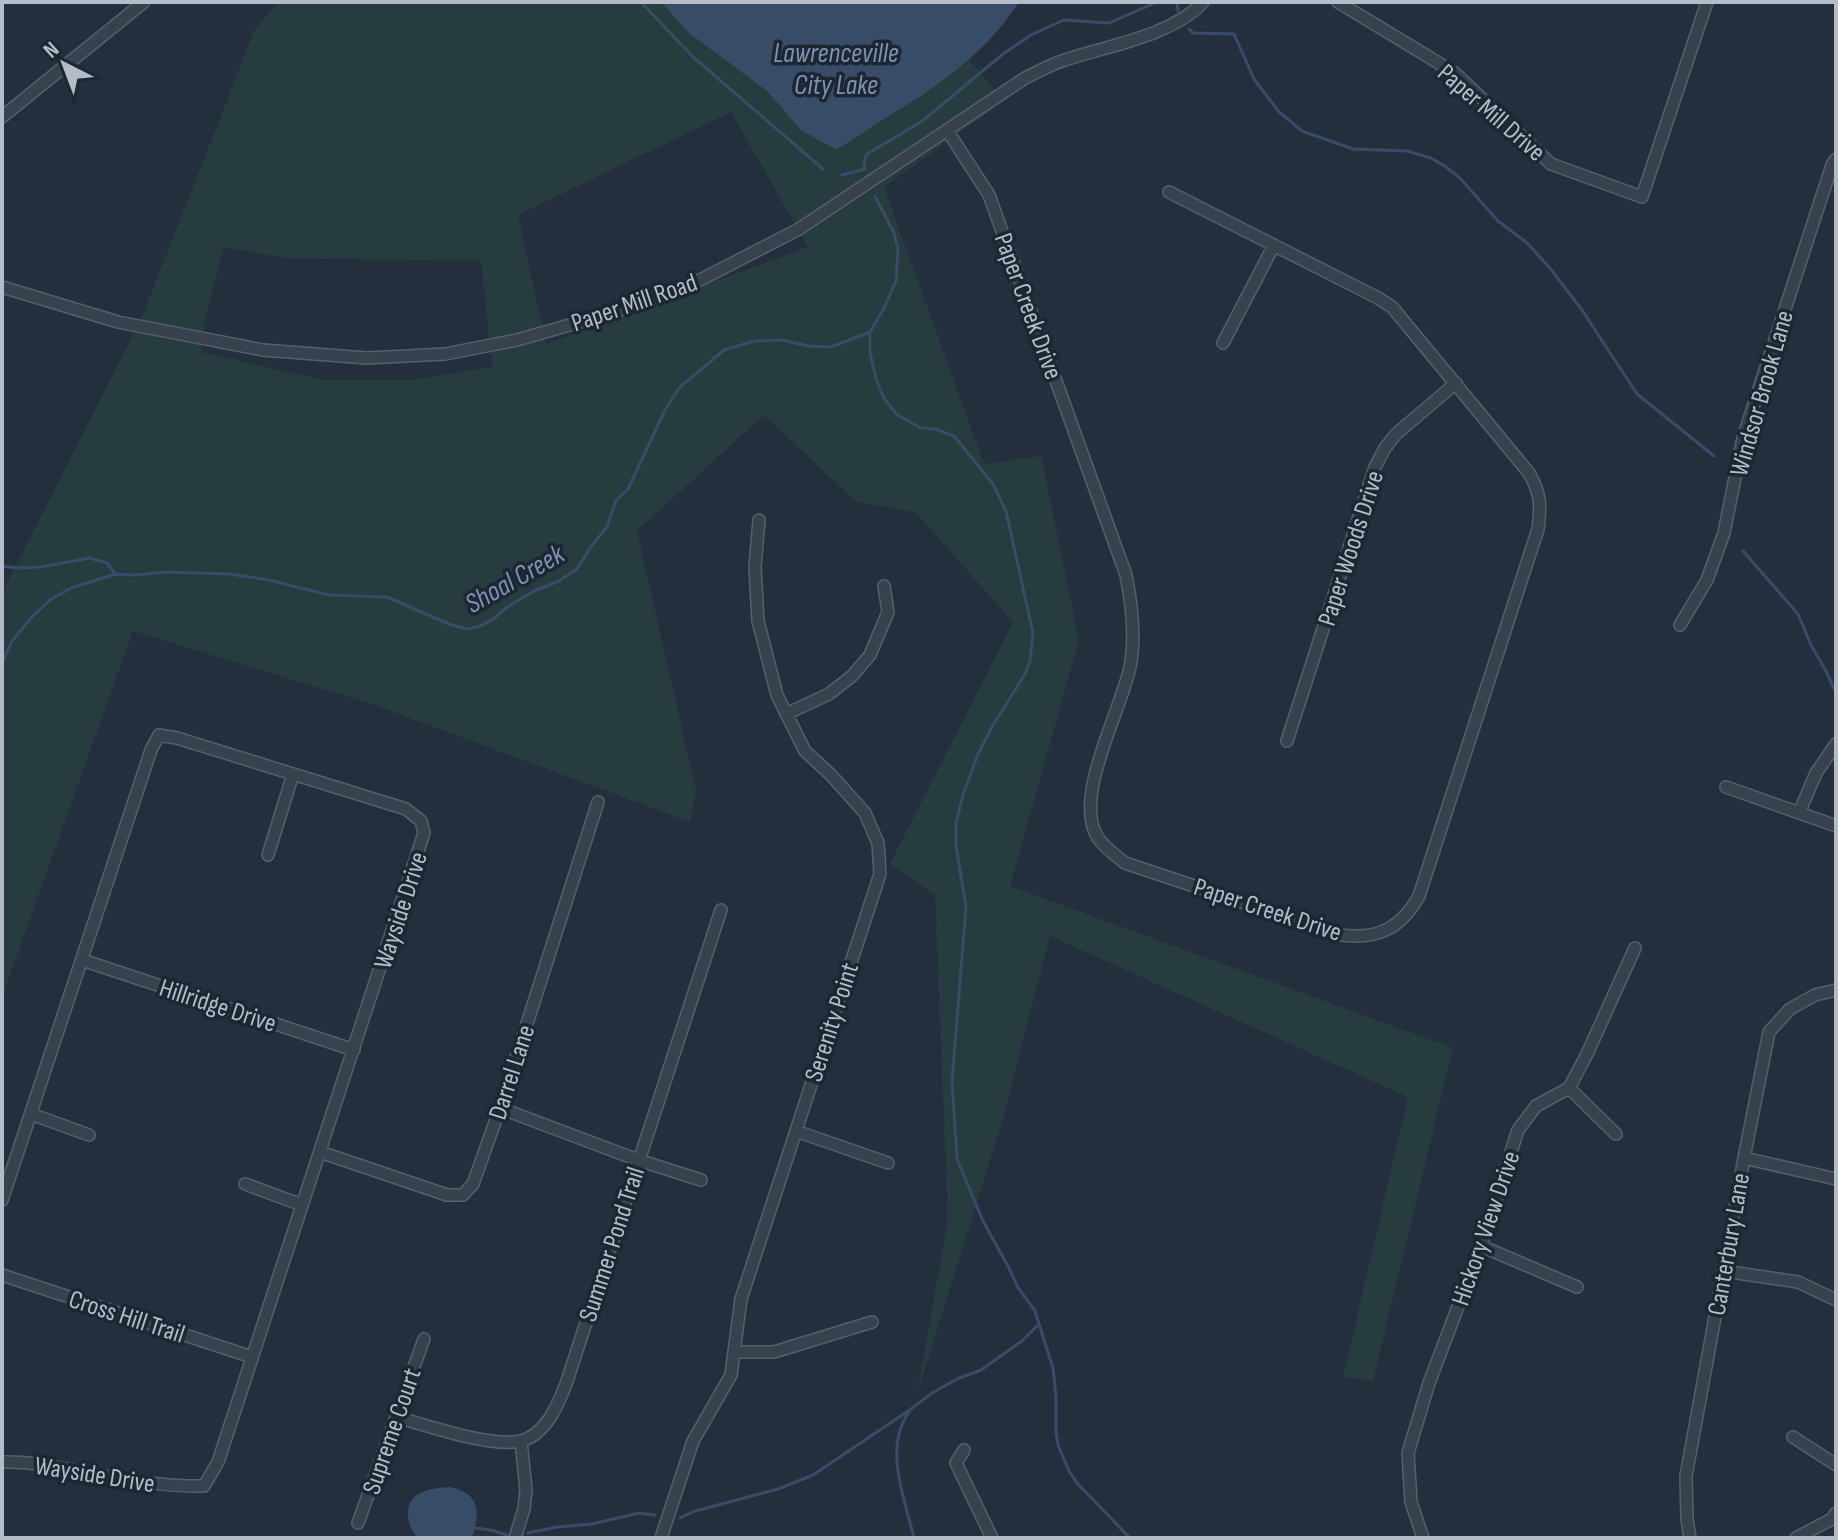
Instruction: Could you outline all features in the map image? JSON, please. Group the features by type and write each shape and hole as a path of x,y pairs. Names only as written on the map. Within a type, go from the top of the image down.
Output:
{"street":[{"path":"2,117 144,2"},
{"name":"Paper Mill Road","path":"2,287 118,322 263,350 367,358 445,354 517,340 615,312 702,279 799,229 1025,78 1060,61 1152,33 1186,18 1203,2"},
{"name":"Paper Mill Drive","path":"1338,2 1455,73 1551,164 1642,197 1707,2"},
{"name":"Paper Creek Drive","path":"947,130 989,195 1126,575 1133,608 1130,666 1091,791 1090,818 1097,837 1125,863 1341,935 1360,938 1378,934 1395,926 1410,912 1419,896 1538,529 1541,507 1538,489 1529,473 1392,307 1169,192"},
{"name":"Windsor Brook Lane","path":"1680,625 1707,580 1724,533 1743,438 1836,159"},
{"path":"1223,343 1274,245"},
{"name":"Paper Woods Drive","path":"1287,741 1375,467 1396,434 1456,383"},
{"name":"Serenity Point","path":"661,1538 693,1441 731,1375 741,1299 880,874 878,843 865,813 805,751 777,695 758,621 755,567 759,520"},
{"path":"786,714 829,694 852,676 870,655 888,612 884,586"},
{"name":"Wayside Drive","path":"2,1200 151,750 159,735 406,809 421,821 424,833 354,1050 218,1462 204,1486 180,1486 15,1461 2,1462"},
{"path":"1799,813 1816,773 1836,744"},
{"path":"268,855 293,774"},
{"path":"1726,787 1836,826"},
{"name":"Darrel Lane","path":"320,1152 447,1195 463,1195 473,1184 598,802"},
{"name":"Summer Pond Trail","path":"521,1441 537,1432 560,1400 721,910"},
{"path":"1616,1134 1569,1088 1635,948"},
{"name":"Hillridge Drive","path":"82,960 354,1050"},
{"name":"Canterbury Lane","path":"1690,1538 1686,1476 1769,1032 1790,1009 1815,995 1836,990"},
{"name":"Hickory View Drive","path":"1423,1538 1411,1502 1408,1453 1429,1383 1481,1246 1518,1130 1536,1106 1569,1088"},
{"path":"500,1108 638,1160 701,1180"},
{"path":"31,1114 89,1135"},
{"path":"796,1131 888,1163"},
{"path":"1744,1158 1836,1179"},
{"path":"245,1184 302,1205"},
{"path":"1481,1246 1577,1287"},
{"path":"1724,1271 1798,1282 1836,1300"},
{"name":"Cross Hill Trail","path":"2,1275 252,1357"},
{"path":"734,1352 774,1352 872,1322"},
{"name":"Supreme Court","path":"358,1523 424,1339"},
{"path":"396,1417 495,1441 521,1441 526,1490 515,1538"},
{"path":"1793,1437 1836,1465"},
{"path":"964,1450 956,1463 992,1538"},
{"path":"1796,1538 1832,1519 1836,1513"}],"green space":[{"path":"278,2 855,2 968,58 1004,101 884,187 984,464 1041,456 1079,640 1010,886 1453,1048 1373,1381 1343,1377 1408,1097 1050,936 1002,1122 917,1394 948,1219 935,895 890,864 1013,622 915,512 856,502 764,415 637,531 696,790 690,822 372,704 133,631 2,997 2,593 142,317 255,29","holes":["731,112 808,247 546,344 518,215","224,247 284,258 481,261 492,367 412,380 323,380 201,352 202,333"]}],"water":[{"name":"Lawrenceville City Lake","path":"661,2 1019,2 992,37 961,66 926,93 836,149 800,129 767,91 689,33"},
{"path":"450,1487 468,1494 476,1505 472,1538 418,1538 409,1520 412,1500 422,1492"}],"waterway":[{"path":"641,2 692,56 823,169"},
{"name":"Shoal Creek","path":"842,175 865,169 867,154 921,122 1003,54 1031,35 1064,20 1109,23 1157,2"},
{"path":"1177,2 1178,11"},
{"path":"1189,29 1193,33 1234,34 1254,79 1279,112 1302,131 1353,149 1407,151 1431,158 1459,177 1498,221 1527,243 1549,267 1582,310 1637,394 1714,456"},
{"name":"Shoal Creek","path":"2,663 12,641 50,600 71,588 116,574 230,574 329,595 387,597 466,629 492,620 534,591 559,581 577,569 607,527 616,500 628,489 665,410 679,388 724,350 755,341 782,340 831,347 870,332 896,281 898,249 894,233 875,196"},
{"path":"870,332 870,352 876,379 884,398 896,414 921,428 936,429 955,437 993,484 1006,511 1033,633 1030,661 1025,674 978,754 956,823 956,846 966,907 952,1081 957,1159 983,1221 1017,1286 1035,1311 1053,1368 1058,1445 1069,1471 1130,1538"},
{"path":"1743,551 1798,614 1836,693"},
{"path":"2,566 41,567 90,558 107,563 115,574"},
{"path":"680,1518 695,1511 778,1489 813,1475 932,1393 981,1370 1022,1341 1038,1325"},
{"path":"909,1412 901,1426 897,1457 898,1474 914,1538"},
{"path":"528,1533 592,1524 639,1513 655,1515"},
{"path":"475,1528 507,1535"}]}
